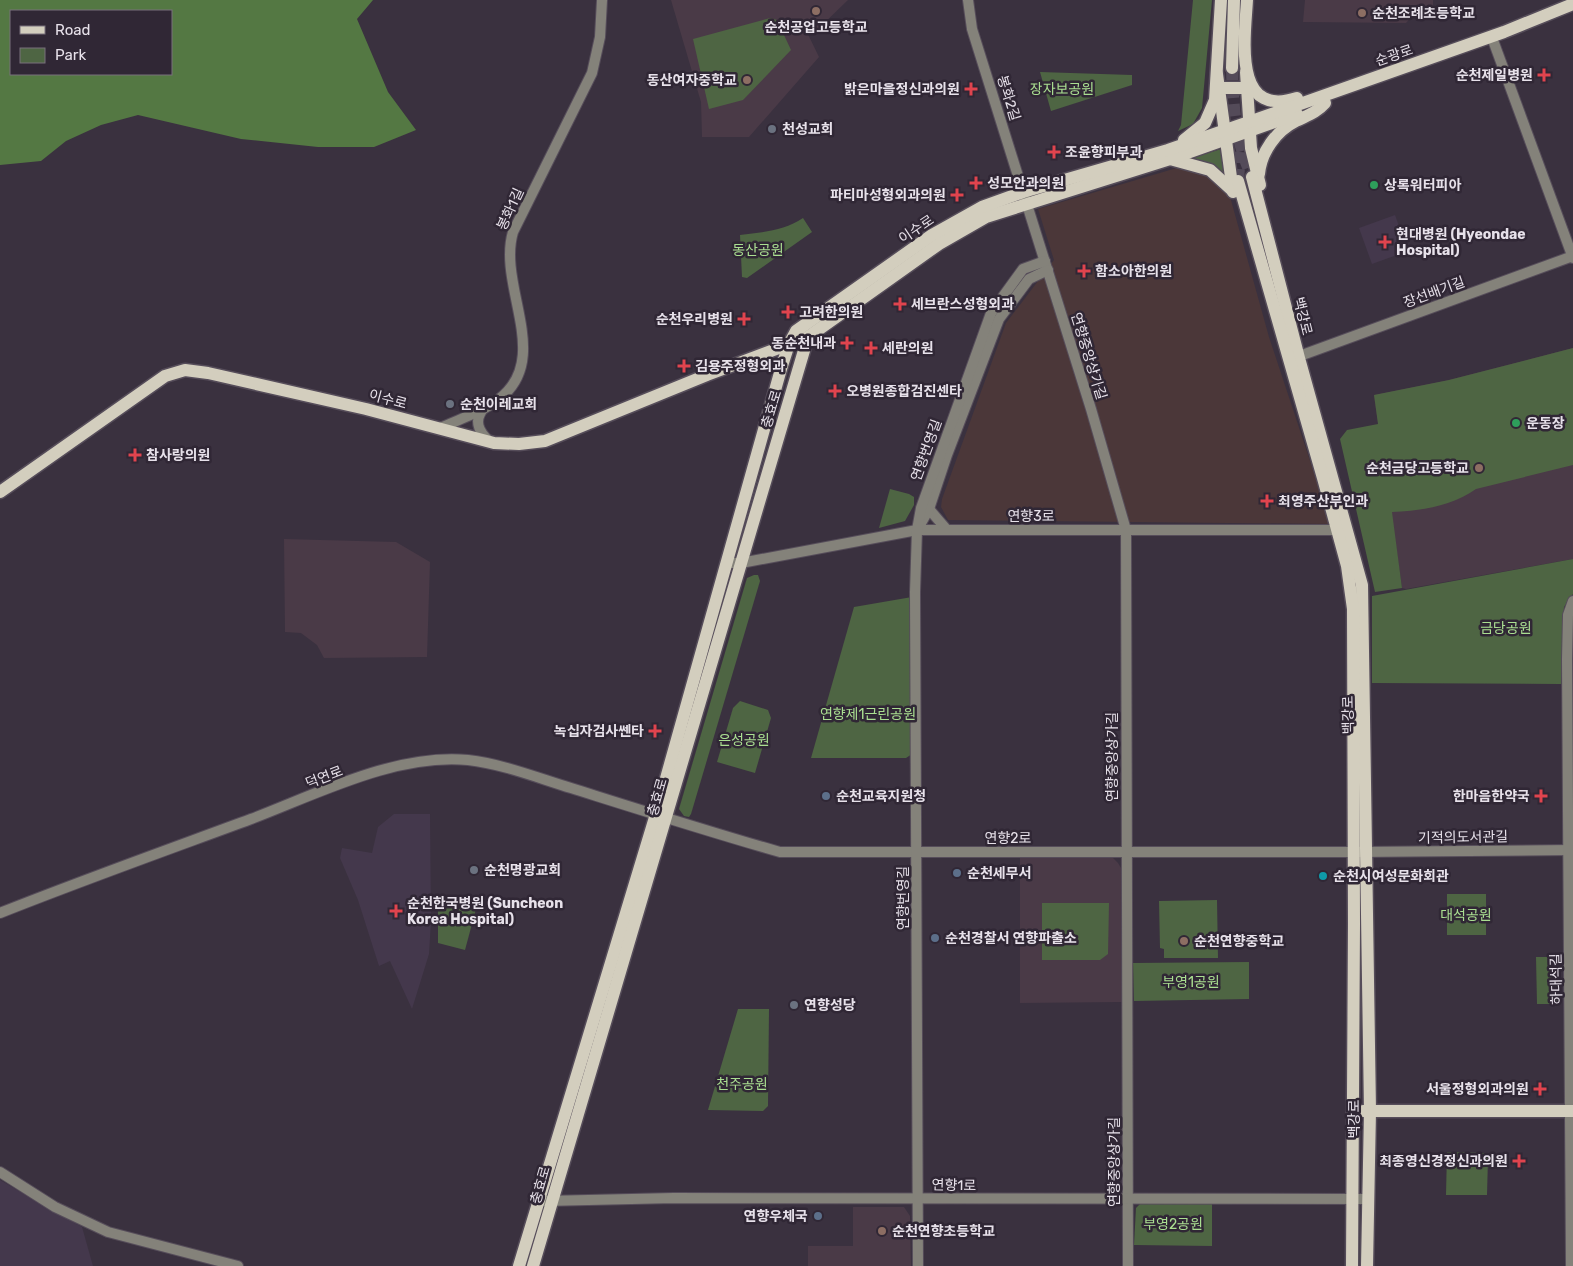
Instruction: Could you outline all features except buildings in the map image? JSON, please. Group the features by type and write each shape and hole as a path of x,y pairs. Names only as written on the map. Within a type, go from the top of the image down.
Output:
{"main road":[{"path":"1169,154 1194,134 1204,123 1215,100 1221,0"},
{"path":"1232,68 1234,0"},
{"path":"1247,0 1246,72 1249,127 1256,176 1333,457 1328,477"},
{"name":"순광로","path":"1225,135 1504,32 1573,4"},
{"name":"순광로","path":"1323,99 1494,43 1573,12"},
{"path":"1234,184 1256,176 1263,158 1274,139 1295,121 1316,113 1323,99 1308,95 1283,101 1268,99 1254,90 1246,72"},
{"path":"1216,74 1220,88 1225,135 1234,184 1292,396 1314,461 1328,477"},
{"path":"1220,88 1247,88"},
{"name":"이수로","path":"789,344 796,331 932,235 982,207 1025,198 1225,135"},
{"path":"1169,154 1210,170 1234,184"},
{"name":"백강로","path":"1256,176 1328,477 1362,586 1360,852 1353,1111 1352,1266"},
{"name":"이수로","path":"0,492 164,376 186,370 218,375 366,408 489,442 519,444 546,441 808,336 939,244 986,217 1025,198"},
{"name":"충효로","path":"519,1266 545,1201 661,816 734,562 808,336"},
{"name":"충효로","path":"734,562 781,368 789,344"},
{"path":"767,353 776,355 781,368"},
{"name":"백강로","path":"1328,477 1336,530 1347,566 1353,609 1370,1111 1367,1266"},
{"path":"1353,1111 1572,1111"},
{"name":"충효로","path":"533,1266 545,1201"}],"street":[{"name":"봉화1길","path":"440,428 483,409 508,391 520,365 524,342 509,265 509,245 513,232 592,73 600,36 602,0"},
{"name":"봉화2길","path":"968,0 972,29 1047,265"},
{"path":"1494,43 1573,257"},
{"name":"장선배기길","path":"1305,354 1573,257"},
{"name":"연향번영길","path":"918,1266 915,592 917,530 992,313 1024,269 1047,265"},
{"name":"연향중앙상가길","path":"1047,265 1126,530 1128,1266"},
{"path":"483,409 478,416 478,425 481,433 489,442"},
{"path":"899,532 925,508 947,530"},
{"name":"연향3로","path":"734,562 917,530 1336,530"},
{"name":"하대석길","path":"1571,1266 1571,850 1567,659 1568,615 1573,601"},
{"name":"덕연로","path":"0,913 71,884 379,770 422,761 468,760 496,766 661,816"},
{"name":"연향2로","path":"661,816 780,852 1360,852"},
{"name":"기적의도서관길","path":"1360,852 1571,850"},
{"path":"0,1172 55,1207 108,1232 238,1266"},
{"name":"연향1로","path":"545,1201 674,1198 1368,1199"}],"shaded area":[{"name":"동산여자중학교","path":"671,0 848,0 816,31 803,24 819,57 749,137 702,137 701,102"},
{"name":"순천조례초등학교","path":"1305,0 1433,0 1433,11 1413,15 1406,23 1303,22"},
{"path":"1180,167 1197,169 1217,179 1229,193 1269,337 1331,524 948,520 941,507 942,499 1006,323 1054,260 1038,209"},
{"name":"현대병원 (Hyeondae Hospital)","path":"1395,215 1408,251 1372,264 1359,228"},
{"name":"순천금당고등학교","path":"1573,348 1573,559 1406,589 1402,588 1374,395 1449,380"},
{"path":"284,539 396,542 430,562 427,657 324,658 317,645 301,633 285,632"},
{"name":"순천한국병원 (Suncheon Korea Hospital)","path":"394,814 430,814 431,921 429,954 412,1009 390,961 379,966 358,900 340,858 342,848 372,853 378,827"},
{"path":"1020,858 1113,858 1118,863 1121,868 1122,1002 1020,1003"},
{"path":"0,1180 82,1227 93,1266 0,1266"},
{"name":"순천연향초등학교","path":"853,1207 904,1207 910,1216 911,1266 808,1266 808,1246 853,1246"}],"green space":[{"path":"0,0 373,0 357,19 388,92 416,130 374,147 318,147 241,139 138,115 101,125 66,141 41,161 0,165"},
{"path":"1193,0 1212,0 1202,108 1193,124 1178,131 1181,125"},
{"path":"770,18 777,20 791,50 743,100 709,109 693,39"},
{"name":"장자보공원","path":"1040,72 1132,75 1132,85 1051,111"},
{"path":"1221,149 1224,174 1210,163 1189,159"},
{"name":"동산공원","path":"803,218 812,232 747,278 742,277 740,235 781,228"},
{"name":"순천금당고등학교","path":"1573,348 1573,465 1476,489 1457,500 1436,506 1392,512 1402,588 1375,592 1340,439 1347,430 1378,424 1374,395 1449,380"},
{"path":"890,489 914,497 914,505 905,521 879,528"},
{"name":"금당공원","path":"1573,559 1573,594 1564,607 1561,684 1372,683 1372,596"},
{"path":"758,575 760,581 691,814 689,817 684,816 679,809 747,578"},
{"name":"연향제1근린공원","path":"912,597 912,754 906,758 811,758 854,607"},
{"name":"은성공원","path":"740,701 768,710 771,718 755,773 717,762 733,708"},
{"name":"대석공원","path":"1447,894 1486,894 1486,935 1447,935"},
{"path":"438,899 476,909 465,950 438,943"},
{"path":"1217,900 1218,958 1164,958 1164,949 1160,948 1159,901"},
{"path":"1042,903 1109,903 1108,954 1100,960 1042,960"},
{"path":"1536,957 1557,957 1558,1004 1537,1004"},
{"name":"부영1공원","path":"1249,962 1249,999 1134,1001 1133,963"},
{"name":"천주공원","path":"738,1009 769,1009 768,1106 763,1111 708,1110"},
{"path":"1447,1152 1484,1153 1488,1158 1487,1195 1446,1195"},
{"name":"부영2공원","path":"1212,1202 1212,1246 1134,1245 1136,1208 1140,1204"}],"tunnel":[{"path":"1232,68 1233,97 1238,136 1252,177"},
{"path":"1238,181 1240,152"}],"place":[{"name":"순천공업고등학교","path":"816,11"},
{"name":"순천조례초등학교","path":"1362,13"},
{"name":"순천제일병원","path":"1544,75"},
{"name":"동산여자중학교","path":"747,80"},
{"name":"밝은마을정신과의원","path":"971,89"},
{"name":"천성교회","path":"772,129"},
{"name":"조윤향피부과","path":"1054,152"},
{"name":"성모안과의원","path":"976,183"},
{"name":"상록워터피아","path":"1374,185"},
{"name":"파티마성형외과의원","path":"957,195"},
{"name":"현대병원 (Hyeondae Hospital)","path":"1385,242"},
{"name":"함소아한의원","path":"1084,271"},
{"name":"세브란스성형외과","path":"900,304"},
{"name":"고려한의원","path":"788,312"},
{"name":"순천우리병원","path":"744,319"},
{"name":"동순천내과","path":"847,343"},
{"name":"세란의원","path":"871,348"},
{"name":"김용주정형외과","path":"684,366"},
{"name":"오병원종합검진센타","path":"835,391"},
{"name":"순천이레교회","path":"450,404"},
{"name":"운동장","path":"1516,423"},
{"name":"참사랑의원","path":"135,455"},
{"name":"순천금당고등학교","path":"1479,468"},
{"name":"최영주산부인과","path":"1267,501"},
{"name":"녹십자검사쎈타","path":"655,731"},
{"name":"순천교육지원청","path":"826,796"},
{"name":"한마음한약국","path":"1541,796"},
{"name":"순천명광교회","path":"474,870"},
{"name":"순천세무서","path":"957,873"},
{"name":"순천시여성문화회관","path":"1323,876"},
{"name":"순천한국병원 (Suncheon Korea Hospital)","path":"396,911"},
{"name":"순천경찰서 연향파출소","path":"935,938"},
{"name":"순천연향중학교","path":"1184,941"},
{"name":"연향성당","path":"794,1005"},
{"name":"서울정형외과의원","path":"1540,1089"},
{"name":"최종영신경정신과의원","path":"1519,1161"},
{"name":"연향우체국","path":"818,1216"},
{"name":"순천연향초등학교","path":"882,1231"}]}
